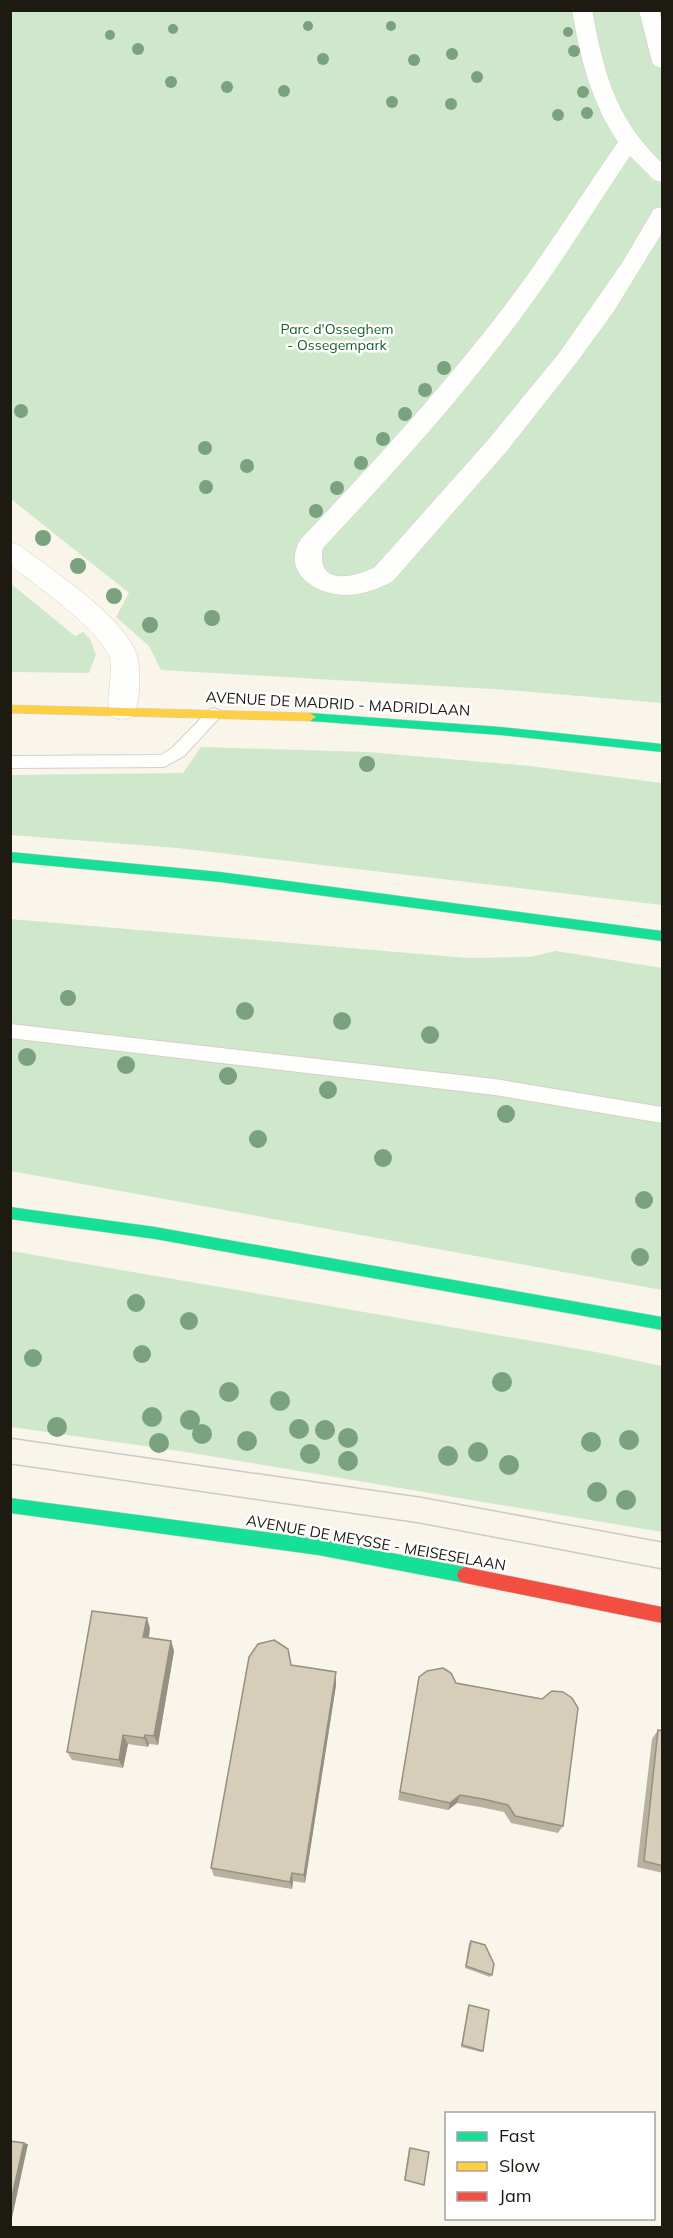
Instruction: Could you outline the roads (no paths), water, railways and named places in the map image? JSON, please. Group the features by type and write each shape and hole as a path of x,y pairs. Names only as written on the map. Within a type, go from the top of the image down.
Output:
{"main road":[{"name":"AVENUE DE MADRID - MADRIDLAAN","path":"10,709 122,710 390,722 512,731 663,748"},
{"path":"10,857 220,877 663,936"},
{"path":"10,1213 167,1235 663,1324"},
{"name":"AVENUE DE MEYSSE - MEISESELAAN","path":"10,1504 318,1547 663,1615"}],"street":[{"path":"582,10 589,47 608,106 663,175"},
{"path":"649,10 663,62"},
{"path":"645,150 545,269 502,327 393,458 309,545 306,555 307,564 312,573 321,580 348,587 374,581 384,574 480,466 558,370 595,322 663,214"},
{"path":"10,551 113,638 125,666 122,710"}],"lane":[{"path":"10,762 164,761 178,752 213,714"},
{"path":"10,1031 495,1087 663,1115"}],"tram line":[{"path":"10,1438 420,1497 662,1542"},
{"path":"10,1464 419,1523 662,1569"}],"park label":[{"name":"Parc d'Osseghem - Ossegempark","path":"337,338"}]}
